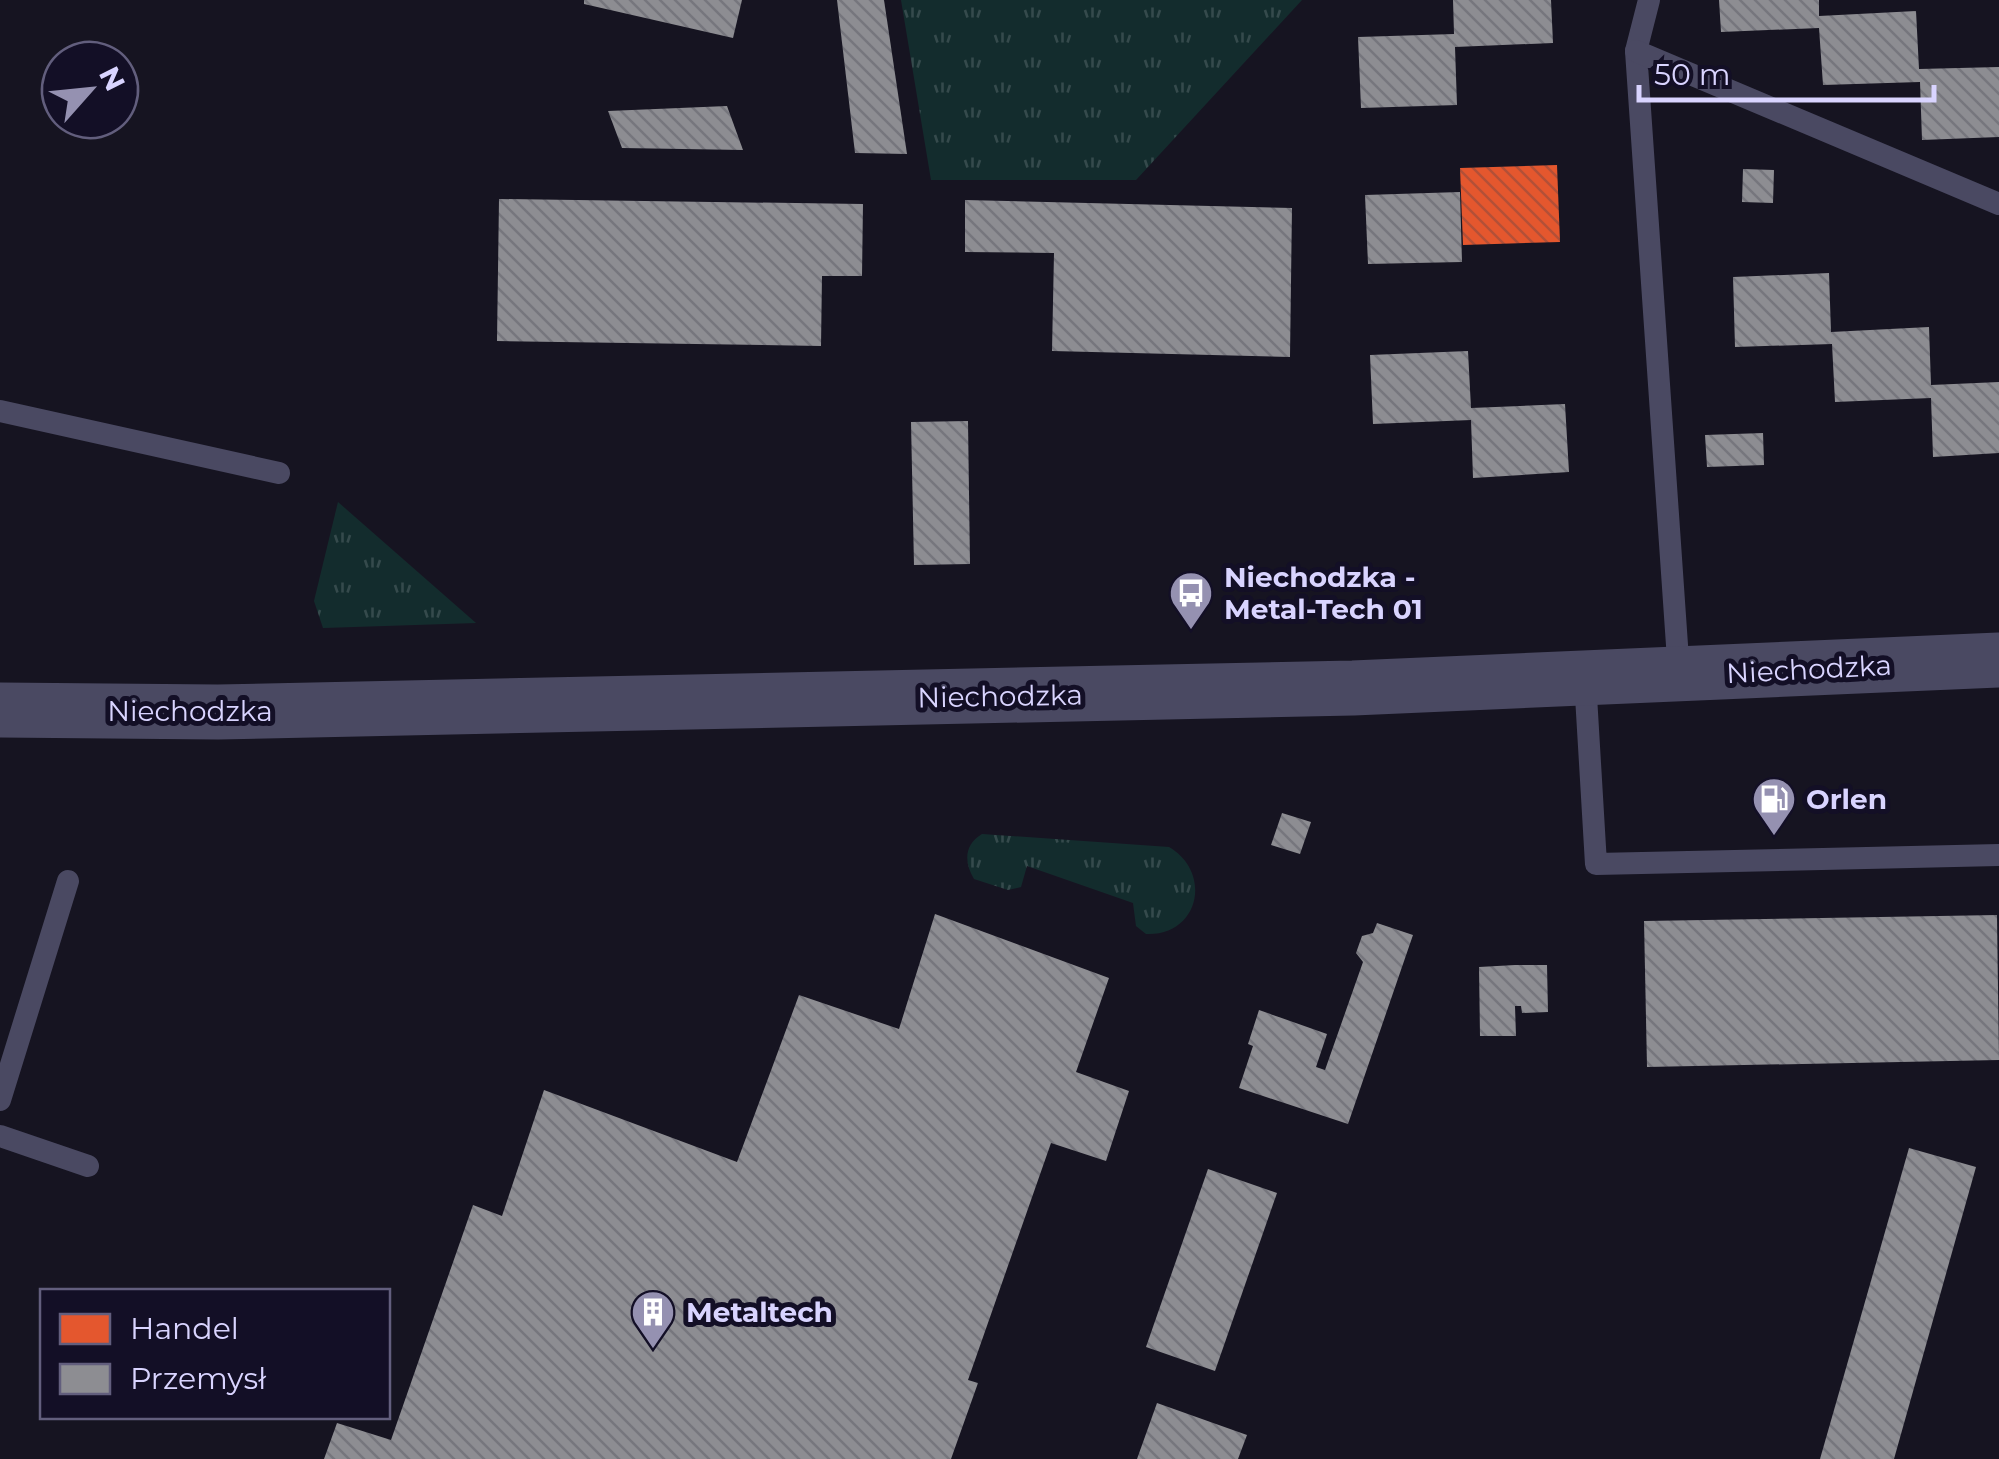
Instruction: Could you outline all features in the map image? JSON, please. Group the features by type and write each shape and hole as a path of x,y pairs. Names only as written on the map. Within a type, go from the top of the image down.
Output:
{"street":[{"name":"Niechodzka","path":"0,710 218,712 1352,688 1999,660"}],"lane":[{"path":"1649,0 1636,51 1679,674"},
{"path":"1636,51 1999,204"},
{"path":"0,411 279,473"},
{"path":"1585,678 1596,864 1999,854"},
{"path":"0,1100 68,882"},
{"path":"0,1136 88,1166"}],"green space":[{"path":"901,0 1302,0 1136,180 931,180"},
{"path":"338,502 476,623 323,628 314,601"},
{"path":"982,834 1169,847 1183,858 1191,872 1194,901 1178,925 1146,934 1136,926 1133,903 1027,866 1021,887 1008,890 974,879 968,854 972,843"}],"building: Handel":[{"path":"1557,165 1560,242 1463,245 1460,168"}],"building: Przemysł":[{"path":"584,0 742,0 733,38 584,4"},
{"path":"837,0 884,0 907,154 855,153"},
{"path":"1453,0 1551,0 1553,43 1455,47 1457,105 1361,108 1358,37 1454,34"},
{"path":"1719,0 1819,0 1819,16 1916,11 1919,69 1999,67 1999,137 1922,140 1920,82 1823,85 1819,28 1721,32"},
{"path":"727,106 743,150 622,148 608,111"},
{"path":"1743,169 1774,170 1773,203 1742,202"},
{"path":"1460,192 1462,262 1368,264 1365,195"},
{"path":"499,199 863,204 862,276 822,276 821,346 497,341"},
{"path":"965,200 1292,208 1290,357 1052,351 1054,253 965,252"},
{"path":"1829,273 1831,332 1929,327 1931,385 1999,382 1999,453 1933,457 1931,398 1835,402 1832,344 1735,347 1733,277"},
{"path":"1468,351 1471,408 1565,404 1569,472 1473,478 1471,420 1373,424 1370,355"},
{"path":"968,421 970,564 914,565 911,422"},
{"path":"1763,433 1764,465 1707,467 1705,435"},
{"path":"1282,813 1311,822 1300,854 1271,845"},
{"path":"935,914 1109,978 1076,1072 1129,1091 1106,1161 1051,1143 968,1380 978,1383 951,1459 324,1459 337,1423 391,1440 473,1205 502,1216 544,1090 737,1162 799,995 899,1029"},
{"path":"1997,915 1999,1060 1647,1067 1644,921"},
{"path":"1377,923 1413,935 1348,1124 1239,1088 1253,1046 1248,1044 1259,1010 1327,1034 1316,1067 1325,1070 1363,962 1356,953 1362,936 1373,933"},
{"path":"1547,965 1548,1012 1522,1013 1521,1006 1515,1006 1516,1036 1480,1036 1479,967"},
{"path":"1909,1148 1976,1167 1894,1459 1820,1459"},
{"path":"1208,1169 1277,1193 1215,1371 1146,1347"},
{"path":"1157,1403 1247,1435 1238,1459 1137,1459"}],"place":[{"name":"Niechodzka - Metal-Tech 01","path":"1191,631"},
{"name":"Orlen","path":"1774,837"},
{"name":"Metaltech","path":"653,1350"}]}
